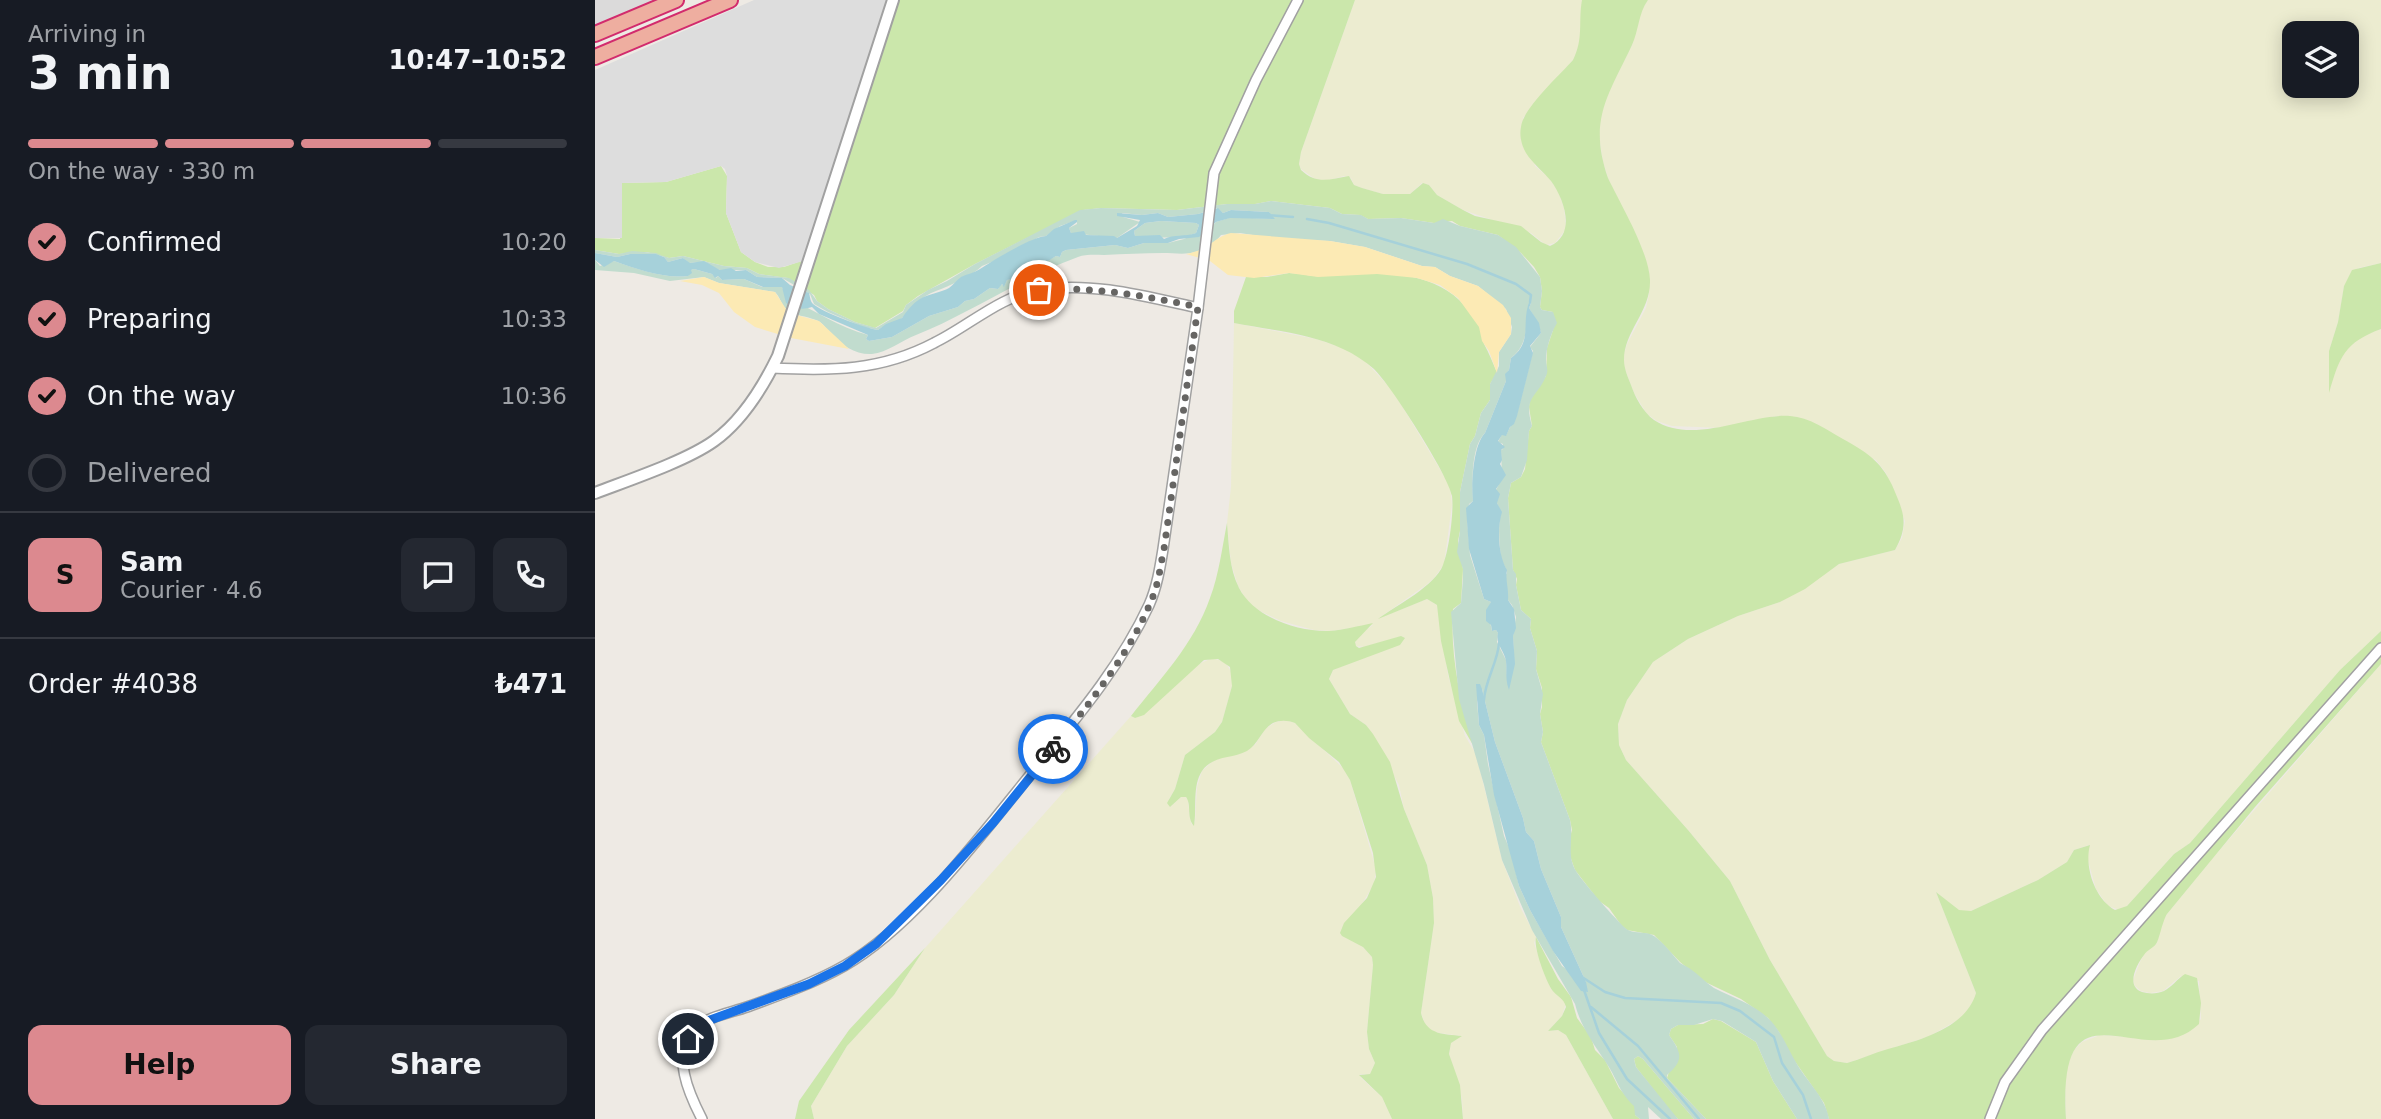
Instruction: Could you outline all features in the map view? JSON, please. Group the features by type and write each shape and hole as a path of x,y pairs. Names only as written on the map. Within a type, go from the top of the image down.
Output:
{"highway":[{"path":"595,34 677,0"},
{"path":"595,57 730,0"}],"street":[{"path":"595,493 677,460 713,442 741,416 772,368 893,0"},
{"path":"702,1119 690,1094 683,1064 684,1047 694,1030 713,1018 809,984 845,966 876,944 941,880 993,823 1115,666 1149,606 1156,588 1164,549 1203,269 1209,198 1219,159 1298,0"},
{"path":"772,368 838,369 884,364 935,343 1008,300 1039,290 1086,289 1119,292 1198,307"},
{"path":"1990,1119 2009,1076 2042,1030 2381,648"}],"shaded area":[{"path":"595,0 676,0 595,34"},
{"path":"754,0 893,0 810,259 779,268 755,262 741,252 726,213 727,176 721,166 666,182 622,183 622,238 595,238 595,70"}],"green space":[{"path":"893,0 1355,0 1301,152 1301,170 1318,179 1349,176 1354,185 1383,194 1410,194 1423,183 1429,185 1437,195 1475,216 1521,226 1550,246 1558,240 1566,225 1564,206 1551,181 1525,150 1520,134 1523,119 1535,101 1573,60 1580,37 1582,0 1648,0 1632,45 1609,94 1600,124 1602,158 1608,178 1640,243 1650,280 1646,302 1625,350 1627,376 1635,394 1643,409 1654,420 1669,427 1686,430 1722,427 1774,416 1797,417 1818,424 1877,463 1896,494 1904,524 1895,550 1839,564 1805,589 1780,602 1738,616 1688,639 1653,662 1627,700 1618,724 1619,745 1626,760 1730,881 1770,960 1827,1056 1834,1061 1847,1063 1940,1031 1963,1015 1971,1005 1976,993 1936,892 1959,910 1971,911 2038,880 2067,862 2074,850 2090,845 2090,872 2097,890 2115,910 2127,906 2174,854 2190,843 2340,670 2381,631 2381,664 2255,807 2167,914 2157,942 2145,953 2136,969 2134,985 2147,993 2164,991 2185,974 2197,978 2201,1003 2199,1024 2177,1037 2154,1040 2090,1037 2075,1049 2067,1074 2066,1119 1829,1119 1824,1103 1768,1018 1741,999 1703,981 1654,935 1627,930 1609,908 1599,901 1575,870 1570,856 1570,820 1541,742 1542,688 1536,669 1537,651 1530,628 1531,619 1521,610 1517,579 1513,570 1508,498 1511,483 1521,477 1525,469 1529,431 1532,426 1530,399 1546,376 1547,348 1554,327 1553,312 1540,307 1540,277 1534,267 1498,235 1460,226 1452,221 1434,223 1401,218 1368,219 1360,215 1342,214 1330,208 1271,201 1177,210 1083,210 918,296 906,305 903,311 875,328 828,309 817,301 814,295 788,278 683,256 669,258 647,252 619,254 595,250 595,238 620,239 622,183 666,182 721,166 727,176 726,213 741,252 768,267 784,267 804,260"},
{"path":"1355,0 1582,0 1581,40 1573,60 1523,118 1535,166 1549,178 1558,191 1564,208 1566,229 1555,243 1546,245 1531,233 1463,210 1437,195 1429,185 1422,183 1410,194 1383,194 1354,185 1351,178 1344,176 1326,181 1315,179 1301,169 1301,152"},
{"path":"1648,0 2381,0 2381,263 2358,268 2344,286 2338,322 2329,351 2329,389 2339,360 2348,346 2361,336 2381,329 2381,631 2340,670 2190,843 2174,854 2127,906 2120,910 2108,906 2096,889 2087,857 2089,845 2074,850 2067,862 2038,880 1971,911 1959,911 1936,892 1976,993 1973,1006 1961,1018 1930,1036 1847,1063 1834,1061 1827,1056 1770,960 1730,881 1626,760 1619,745 1618,724 1627,700 1653,662 1688,639 1738,616 1780,602 1839,564 1895,550 1902,538 1905,521 1886,473 1876,460 1776,416 1723,428 1672,426 1647,414 1634,393 1623,357 1646,308 1649,271 1608,178 1599,136 1600,118 1609,91 1632,45 1639,14"},
{"path":"1271,201 1330,208 1342,214 1361,215 1368,219 1401,218 1434,223 1443,219 1498,235 1516,247 1540,277 1540,307 1553,312 1557,323 1547,351 1547,374 1530,403 1532,426 1529,431 1527,460 1521,477 1511,483 1508,498 1513,570 1516,574 1521,610 1531,619 1530,628 1537,651 1536,669 1543,694 1540,714 1543,732 1541,742 1570,820 1573,865 1593,893 1628,930 1654,936 1680,963 1711,986 1750,1005 1769,1019 1821,1099 1829,1119 1797,1119 1773,1081 1756,1042 1722,1021 1713,1019 1694,1025 1678,1025 1671,1029 1669,1035 1678,1051 1679,1060 1667,1078 1706,1119 1694,1119 1638,1056 1634,1059 1636,1067 1678,1119 1661,1119 1648,1107 1649,1119 1640,1119 1635,1115 1634,1106 1624,1095 1587,1034 1575,1004 1532,930 1502,860 1459,699 1451,612 1461,603 1463,569 1457,552 1460,492 1470,444 1481,413 1490,400 1490,384 1499,366 1499,352 1511,334 1512,327 1506,309 1478,286 1450,276 1435,267 1422,266 1365,247 1240,233 1221,235 1213,244 1191,253 1078,257 1036,275 889,349 872,354 849,348 819,321 789,311 775,292 719,283 704,277 670,281 634,273 595,270 595,260 600,266 614,261 660,275 688,276 694,269 712,274 716,278 718,276 722,280 744,279 762,287 782,287 787,299 847,328 868,335 866,339 869,341 892,337 929,316 974,299 990,288 998,289 1001,284 1004,286 1007,280 1012,279 1014,274 1021,272 1023,276 1025,270 1056,256 1060,257 1066,250 1115,245 1128,248 1144,243 1168,243 1184,239 1216,222 1232,217 1273,219 1269,212 1231,210 1223,213 1217,208 1198,214 1168,217 1158,213 1122,213 1123,217 1140,222 1117,238 1071,233 1069,228 1077,224 1077,220 1060,226 1046,236 1039,237 931,293 899,320 878,330 863,327 828,312 814,304 810,294 782,278 757,277 746,270 720,270 702,262 689,263 683,258 668,262 663,256 656,254 617,257 595,253 595,250 619,254 632,251 656,253 669,258 683,256 724,266 747,268 759,274 789,278 809,290 817,301 828,309 855,322 876,328 903,312 906,305 928,290 1080,210 1177,210","holes":["1529,308 1541,333 1530,347 1533,351 1517,414 1506,435 1502,434 1498,442 1503,444 1502,478 1496,490 1501,512 1500,552 1507,573 1504,577 1508,600 1516,617 1513,636 1514,661 1507,677 1506,660 1497,642 1498,633 1496,630 1492,631 1488,617 1491,602 1484,599 1470,555 1467,519 1469,504 1473,501 1473,465 1477,447 1506,381 1511,358 1524,339","1482,689 1495,742 1526,832 1534,841 1541,869 1561,917 1561,927 1586,982 1562,966 1519,886 1511,852 1504,836 1484,735 1479,725 1477,702"]},
{"path":"1161,221 1199,225 1196,233 1182,236 1135,236 1134,231 1145,223"},
{"path":"2381,263 2381,329 2359,340 2345,352 2329,393 2329,351 2338,322 2344,286 2352,270"},
{"path":"1289,273 1317,276 1389,274 1411,277 1450,292 1466,307 1480,328 1497,373 1490,384 1490,400 1481,413 1470,444 1460,492 1458,541 1463,569 1461,603 1453,609 1452,626 1457,678 1473,745 1459,721 1441,641 1437,605 1427,599 1378,619 1415,595 1439,573 1449,541 1452,496 1448,485 1405,411 1382,378 1367,363 1347,351 1317,339 1234,323 1234,311 1246,277"},
{"path":"1234,323 1316,339 1343,348 1364,360 1393,391 1450,486 1452,505 1444,564 1426,585 1379,618 1427,599 1437,605 1448,675 1465,736 1476,754 1502,860 1521,909 1536,937 1534,943 1551,989 1566,1003 1562,1016 1548,1031 1558,1030 1566,1035 1613,1119 1463,1119 1462,1099 1449,1054 1451,1043 1461,1036 1433,1032 1426,1027 1421,1013 1434,923 1427,865 1404,809 1399,785 1366,725 1350,714 1329,679 1333,670 1352,662 1366,647 1355,646 1355,642 1359,635 1373,625 1330,631 1314,630 1281,621 1248,603 1238,586 1231,563 1227,523 1231,487"},
{"path":"1227,523 1230,556 1239,588 1255,607 1266,615 1290,625 1317,631 1340,630 1373,623 1355,642 1359,648 1401,636 1405,638 1400,645 1333,670 1329,679 1350,714 1366,725 1390,762 1404,809 1427,865 1434,923 1421,1013 1427,1026 1436,1032 1462,1036 1451,1043 1449,1054 1460,1085 1463,1119 1392,1119 1382,1097 1359,1075 1370,1074 1375,1063 1369,1049 1367,1032 1372,957 1363,947 1340,933 1344,923 1367,898 1376,877 1373,853 1350,780 1339,762 1295,723 1273,723 1247,751 1212,762 1202,771 1196,791 1194,826 1186,797 1181,797 1170,807 1167,803 1175,789 1185,755 1215,732 1222,722 1232,686 1230,667 1218,659 1204,660 1144,715 1135,718 1131,716 1175,660 1203,615 1216,580"},
{"path":"1212,658 1225,662 1232,673 1232,686 1222,722 1215,732 1185,755 1175,789 1169,799 1170,807 1181,797 1186,797 1192,825 1195,822 1197,787 1202,771 1214,760 1255,745 1265,729 1276,722 1286,720 1295,723 1343,768 1350,780 1376,869 1374,884 1360,907 1363,947 1372,957 1373,965 1367,1032 1369,1049 1375,1063 1370,1074 1360,1074 1382,1097 1392,1119 814,1119 811,1106 847,1046 894,995 925,948 1131,716 1135,718 1197,665"},
{"path":"2381,664 2381,1119 2066,1119 2065,1076 2069,1059 2082,1042 2100,1035 2171,1038 2190,1031 2201,1019 2199,981 2181,976 2163,991 2150,993 2135,986 2133,980 2145,952 2157,943 2167,914 2212,859"},
{"path":"1536,937 1558,979 1571,997 1577,1018 1591,1037 1595,1050 1605,1060 1619,1088 1635,1106 1635,1115 1640,1119 1613,1119 1566,1035 1558,1030 1548,1031 1562,1016 1566,1007 1547,979 1538,956"},
{"path":"925,948 894,995 847,1046 811,1106 814,1119 795,1119 799,1101 849,1030"},
{"path":"1713,1019 1756,1042 1773,1081 1797,1119 1706,1119 1667,1078 1677,1047 1669,1035 1671,1029 1678,1025 1703,1024"},
{"path":"1638,1056 1694,1119 1678,1119 1671,1112 1636,1067 1634,1059"}],"sand":[{"path":"1231,233 1330,241 1365,247 1422,266 1435,267 1450,276 1478,286 1503,305 1511,318 1511,334 1499,352 1497,373 1482,341 1479,327 1458,298 1440,285 1417,278 1377,274 1318,277 1289,273 1254,278 1228,275 1210,261 1186,254 1200,250"},
{"path":"704,277 719,283 775,292 786,309 819,321 849,349 791,338 755,327 734,312 719,293 702,285 680,281"}],"water":[{"path":"1218,208 1223,213 1231,210 1269,212 1275,219 1230,218 1216,222 1199,237 1168,243 1144,243 1128,248 1115,245 1066,250 1060,257 1056,256 1037,268 1024,270 1023,276 1021,272 1014,274 1013,279 1007,280 1004,287 1002,284 998,289 990,288 958,307 929,316 892,337 869,341 866,339 868,335 819,314 812,307 799,308 786,303 782,287 763,287 744,279 722,280 718,276 715,278 712,274 694,269 688,276 679,277 651,273 614,261 604,267 595,260 595,253 617,257 656,254 668,262 683,258 690,263 704,261 720,270 731,268 736,271 746,270 757,277 782,278 790,285 809,293 812,303 818,307 878,330 902,318 920,299 949,288 961,277 1075,220 1077,222 1069,228 1071,233 1084,231 1086,235 1117,238 1137,226 1140,220 1117,216 1117,213 1158,213 1168,217 1198,214","holes":["1145,223 1199,225 1196,233 1164,239 1160,235 1135,236 1134,231"]},
{"path":"1530,300 1529,308 1539,323 1541,333 1530,346 1533,353 1514,424 1506,436 1502,435 1498,441 1505,447 1501,450 1500,464 1506,475 1496,489 1500,494 1497,503 1502,512 1499,541 1507,570 1508,600 1514,609 1516,628 1513,636 1515,664 1509,690 1506,661 1498,633 1496,630 1492,631 1491,625 1486,621 1486,610 1491,602 1484,599 1469,549 1466,508 1473,501 1473,476 1478,446 1506,381 1505,374 1509,370 1511,358 1522,345"},
{"path":"1476,684 1480,684 1482,689 1495,742 1526,832 1534,841 1541,869 1561,917 1561,927 1588,992 1581,991 1553,951 1519,886 1494,795 1484,735 1479,725"}],"waterway":[{"path":"1268,215 1293,217"},
{"path":"1307,219 1329,223 1467,264 1516,284 1531,295 1530,302"},
{"path":"1484,700 1499,643"},
{"path":"1582,977 1605,992 1625,998 1721,1003 1740,1011 1774,1037 1782,1063 1803,1095 1811,1119"},
{"path":"1584,990 1599,1033 1627,1079 1670,1119"},
{"path":"1591,1007 1638,1046 1699,1119"}],"way so far":[{"path":"1039,290 1062,288 1119,292 1198,307 1164,549 1156,588 1149,606 1115,666 1053,749"}],"route":[{"path":"688,1039 702,1023 809,984 845,966 876,944 941,880 993,823 1053,749"}]}
